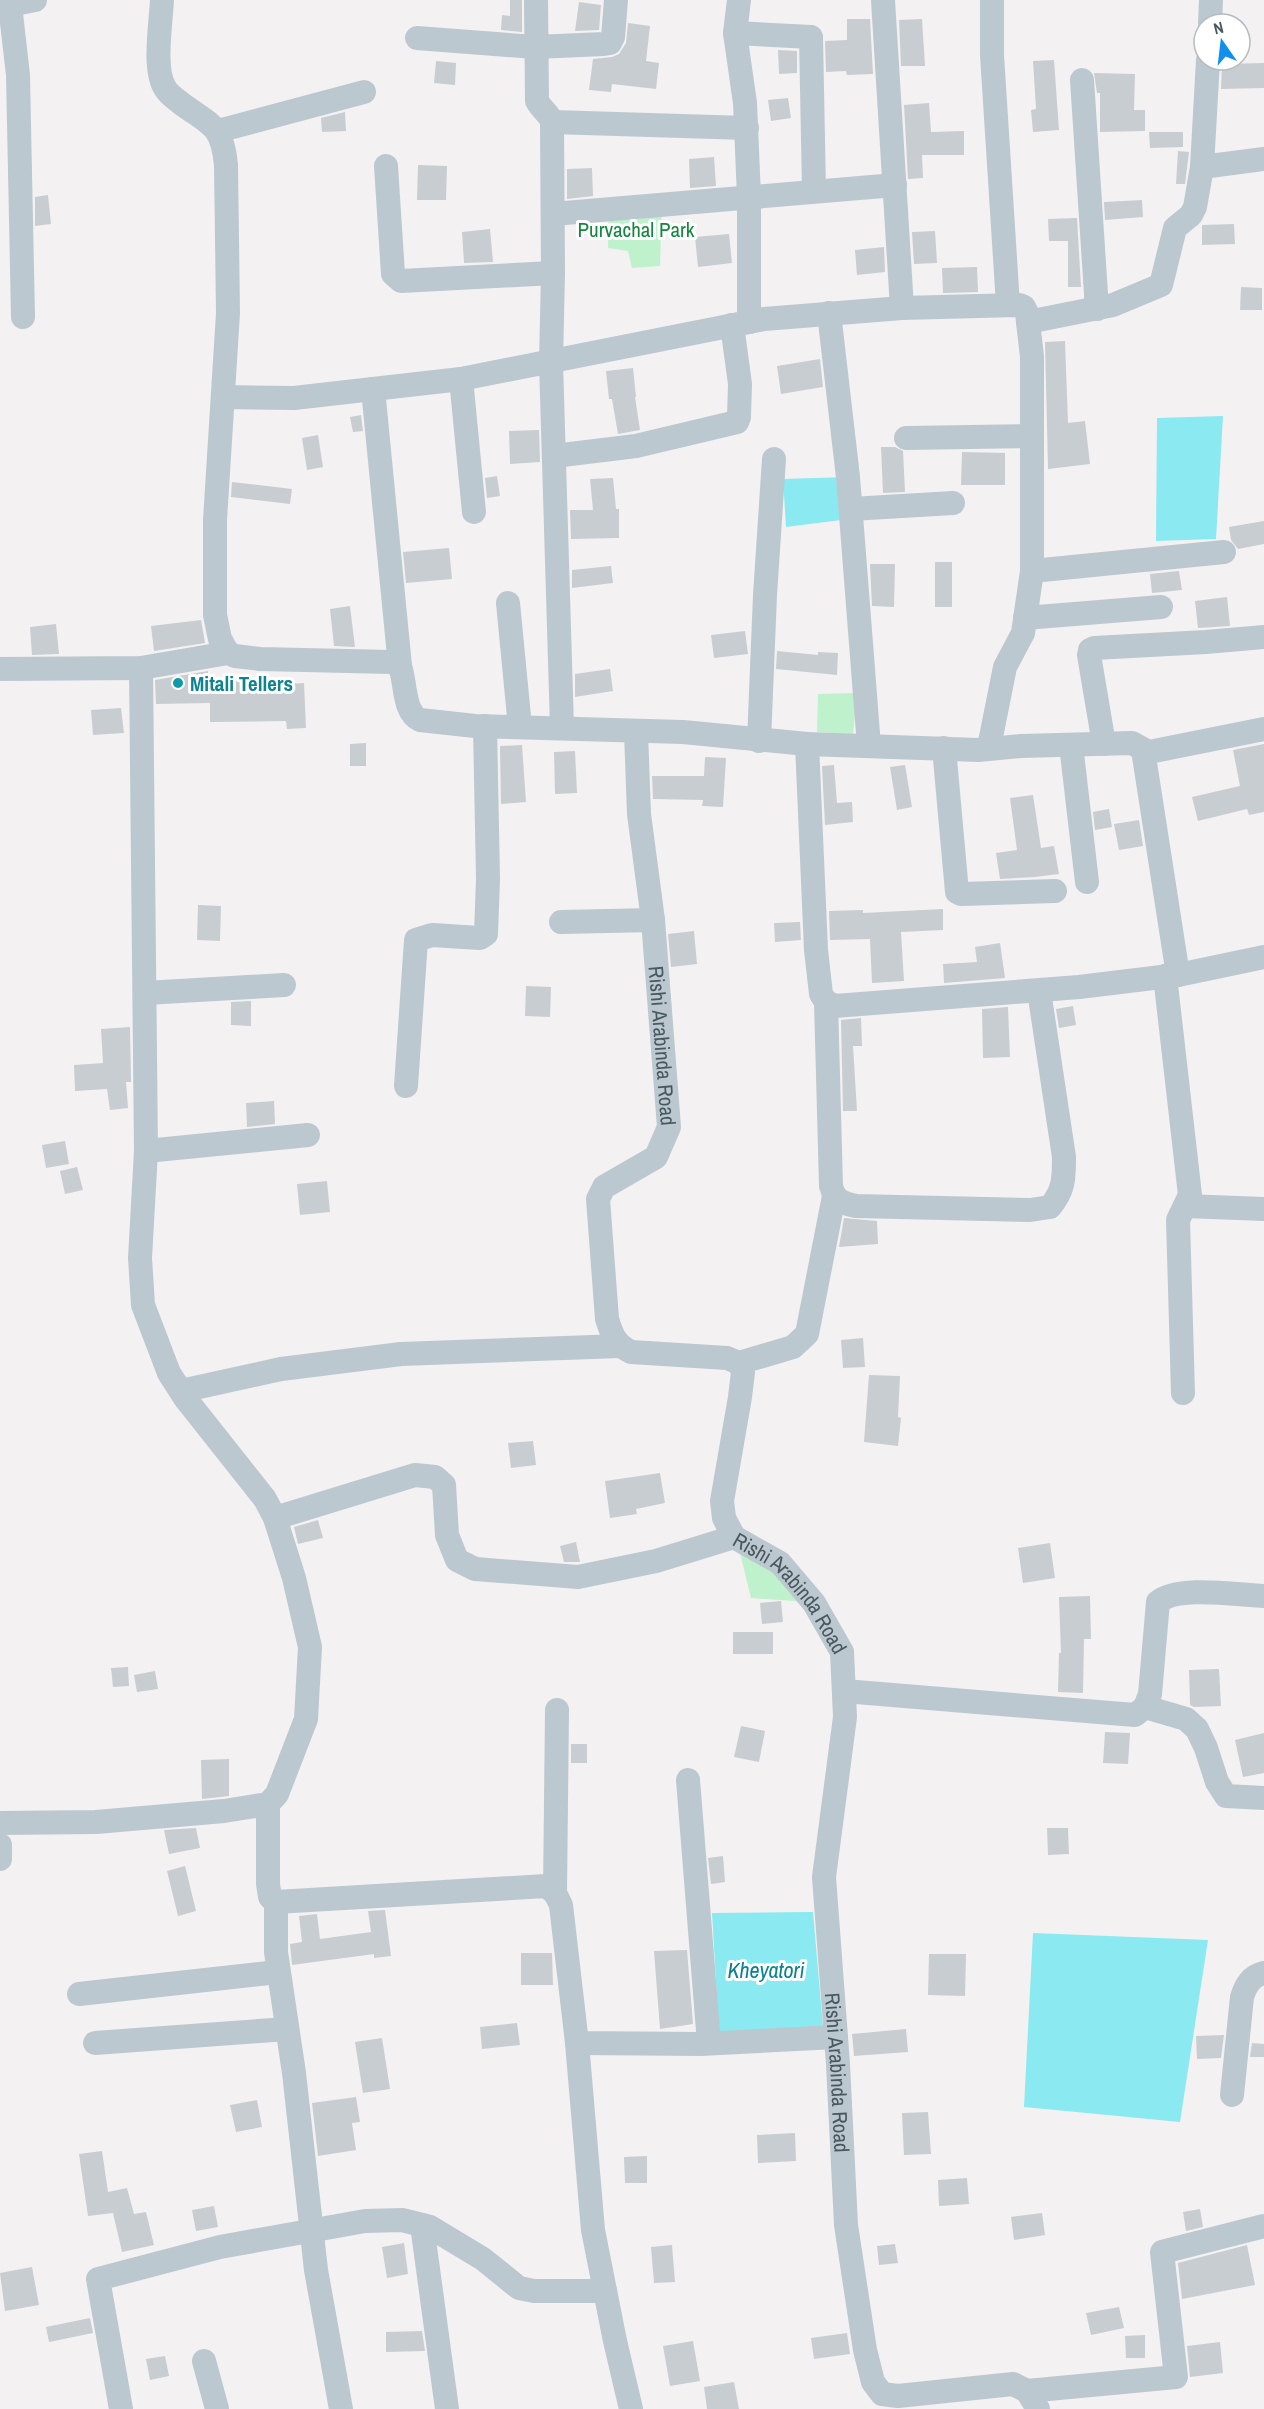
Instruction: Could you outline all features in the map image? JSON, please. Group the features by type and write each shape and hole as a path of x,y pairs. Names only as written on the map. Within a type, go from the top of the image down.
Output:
{"street":[{"path":"23,317 18,75 5,6 35,0"},
{"path":"162,0 160,60 164,87 170,96 218,131 224,145 228,313 215,520 215,615 220,639 228,653"},
{"path":"536,0 537,101 550,116 552,122 554,214 550,362 562,728"},
{"path":"417,38 535,47 610,43 613,37 616,0"},
{"path":"554,456 636,446 737,422 749,197 746,103 735,33 739,0"},
{"path":"883,0 902,308"},
{"path":"992,0 992,55 1008,305"},
{"path":"735,33 811,37 814,191"},
{"path":"1028,322 1113,305 1161,285 1175,228 1191,215 1195,207 1202,167 1207,72"},
{"path":"1082,80 1097,309"},
{"path":"218,131 364,92"},
{"path":"552,122 747,128"},
{"path":"1202,167 1264,159"},
{"path":"386,166 393,274 396,279 401,281 553,273"},
{"path":"554,214 895,185"},
{"path":"223,398 294,398 461,379 741,323 829,313 902,308 1008,305 1024,307 1032,357 1032,571 1019,642 1005,667 990,742 985,749"},
{"path":"829,313 851,508 869,746"},
{"path":"461,379 474,512"},
{"path":"373,389 400,666 410,711 420,720 485,726 683,732 807,744 985,749 1132,742 1138,744 1143,750 1172,976 1190,1195 1178,1220 1183,1393"},
{"path":"906,438 1031,436"},
{"path":"759,741 774,459"},
{"path":"851,508 953,503"},
{"path":"1032,571 1224,552"},
{"path":"508,603 520,727"},
{"path":"1025,618 1161,607"},
{"path":"1104,744 1090,650 1129,645 1264,637"},
{"path":"0,669 141,668 228,653 260,659 391,662 400,666"},
{"path":"6,1822 107,1821 224,1811 268,1804 277,1794 306,1719 310,1647 294,1578 275,1518 265,1499 180,1391 156,1342 143,1305 140,1258 147,1151 141,668"},
{"path":"406,1086 416,940 432,935 480,938 486,934 488,879 485,726"},
{"path":"1143,750 1154,752 1264,729"},
{"name":"Rishi Arabinda Road","path":"621,1347 613,1337 607,1319 598,1199 604,1187 656,1157 669,1127 653,920 639,813 636,732"},
{"path":"807,744 816,950 820,994 826,1002 835,1006 1039,991 1172,976 1264,957"},
{"path":"1071,745 1087,882"},
{"path":"944,748 957,892 962,894 1055,891"},
{"path":"561,922 653,920"},
{"path":"145,993 284,985"},
{"path":"834,1196 842,1203 856,1206 1030,1210 1050,1207 1062,1188 1064,1157 1039,991"},
{"path":"180,1391 281,1369 401,1354 621,1347 631,1352 727,1358 739,1363 793,1347 807,1334 834,1196 831,1186 826,1002"},
{"path":"147,1151 308,1135"},
{"path":"1185,1206 1264,1209"},
{"name":"Rishi Arabinda Road","path":"739,1363 742,1372 740,1397 722,1502 724,1518 734,1537 780,1563 814,1603 842,1652 845,1717 824,1877 836,2037 846,2225 865,2350 873,2382 883,2401 898,2396 1013,2384 1032,2400 1176,2377 1162,2252 1264,2226"},
{"path":"275,1518 416,1475 435,1477 444,1485 447,1535 456,1560 475,1569 578,1577 656,1561 734,1537"},
{"path":"844,1691 1135,1715 1145,1707 1150,1694 1158,1602 1164,1597 1179,1593 1264,1596"},
{"path":"1145,1707 1186,1719 1197,1729 1206,1748 1216,1782 1226,1796 1264,1798"},
{"path":"555,1893 557,1710"},
{"path":"687,1780 709,2043"},
{"path":"268,1804 268,1884 270,1897 276,1902 546,1886 555,1893 561,1905 577,2043 593,2230 631,2409"},
{"path":"0,1845 0,1858"},
{"path":"276,1902 278,1972 296,2084 324,2318 341,2409"},
{"path":"78,1994 278,1972"},
{"path":"1233,2095 1242,1997 1246,1984 1257,1974 1264,1973"},
{"path":"95,2043 287,2029"},
{"path":"577,2043 709,2043 836,2037"},
{"path":"121,2409 98,2280 220,2247 365,2221 402,2220 430,2228 483,2259 519,2288 534,2291 605,2290"},
{"path":"422,2225 447,2409"},
{"path":"204,2361 217,2409"}],"green space":[{"name":"Purvachal Park","path":"609,204 662,204 660,266 632,268 628,251 608,248"},
{"path":"857,693 853,734 817,732 818,694"},
{"path":"753,1546 808,1602 751,1598 740,1553"}],"water":[{"path":"1223,416 1216,539 1156,541 1157,418"},
{"path":"848,477 841,520 786,527 783,479"},
{"name":"Kheyatori","path":"813,1912 823,2027 719,2033 712,1913"},
{"path":"1033,1933 1208,1940 1180,2122 1024,2107"}],"building":[{"path":"510,0 522,0 522,32 501,30 502,15 510,16"},
{"path":"579,2 601,5 599,30 575,31"},
{"path":"847,19 870,19 873,74 847,75 846,71 826,72 825,41 847,40"},
{"path":"922,19 925,66 901,66 899,20"},
{"path":"628,23 650,26 646,61 659,63 656,89 612,84 611,92 589,90 593,59 619,54 626,43"},
{"path":"778,50 797,51 797,73 779,74"},
{"path":"1054,60 1059,130 1033,132 1031,110 1036,109 1033,61"},
{"path":"436,61 456,63 455,85 434,83"},
{"path":"1252,63 1264,63 1264,88 1221,89 1222,72 1252,72"},
{"path":"1094,73 1135,74 1134,110 1145,110 1145,131 1100,132 1100,93 1097,93"},
{"path":"788,98 791,118 771,121 768,100"},
{"path":"929,103 931,132 964,131 964,155 922,155 923,178 908,179 904,105"},
{"path":"345,112 346,131 322,132 321,118"},
{"path":"1149,132 1183,132 1183,147 1150,148"},
{"path":"1178,151 1189,152 1185,184 1176,184"},
{"path":"714,157 716,186 690,188 689,159"},
{"path":"418,165 447,166 446,200 417,200"},
{"path":"592,168 593,196 567,199 567,169"},
{"path":"48,195 51,224 35,226 35,197"},
{"path":"1142,200 1143,217 1105,220 1104,202"},
{"path":"1077,218 1081,287 1068,287 1068,241 1049,241 1048,219"},
{"path":"1234,224 1235,244 1202,245 1202,225"},
{"path":"490,229 493,262 464,263 462,232"},
{"path":"935,231 937,263 914,264 912,232"},
{"path":"729,234 732,263 698,267 695,237"},
{"path":"884,247 885,272 857,275 855,250"},
{"path":"977,267 978,292 943,293 942,268"},
{"path":"1241,287 1262,288 1262,310 1240,310"},
{"path":"1065,341 1068,423 1085,421 1090,464 1048,469 1045,342"},
{"path":"820,359 823,387 781,394 777,366"},
{"path":"633,368 640,430 618,434 612,399 609,399 606,371"},
{"path":"361,415 363,431 353,432 350,417"},
{"path":"539,430 540,462 510,464 509,431"},
{"path":"318,435 323,467 307,470 302,438"},
{"path":"881,447 895,447 903,451 905,492 883,493"},
{"path":"962,452 1005,453 1005,485 961,485"},
{"path":"497,476 500,496 487,498 485,478"},
{"path":"613,478 616,509 619,509 619,538 571,539 570,510 593,510 590,479"},
{"path":"232,482 292,489 290,504 231,497"},
{"path":"1264,521 1264,544 1238,549 1231,540 1229,527"},
{"path":"449,548 452,579 406,583 403,552"},
{"path":"935,562 952,562 952,607 935,607"},
{"path":"870,564 895,564 894,607 872,606"},
{"path":"611,566 613,583 572,588 572,570"},
{"path":"1179,571 1182,590 1152,593 1150,574"},
{"path":"1227,597 1230,626 1198,628 1195,601"},
{"path":"350,606 355,647 334,646 330,609"},
{"path":"201,620 205,643 154,651 151,626"},
{"path":"56,624 59,654 32,655 30,627"},
{"path":"745,631 748,654 714,658 711,635"},
{"path":"777,651 818,655 818,652 838,653 837,675 776,669"},
{"path":"610,669 613,691 575,697 575,674"},
{"path":"208,671 208,681 255,681 255,686 304,683 306,728 287,729 286,721 210,722 210,703 156,704 155,680"},
{"path":"121,708 124,733 93,735 91,710"},
{"path":"366,743 366,766 350,766 350,744"},
{"path":"1264,744 1264,812 1249,815 1247,809 1198,821 1192,797 1240,786 1233,750"},
{"path":"522,745 526,802 501,804 500,746"},
{"path":"575,751 577,793 555,794 554,752"},
{"path":"705,757 726,758 723,807 702,806 703,800 653,799 652,776 704,776"},
{"path":"834,765 837,803 852,802 853,822 825,825 822,766"},
{"path":"905,765 912,807 897,810 890,767"},
{"path":"1033,795 1041,848 1054,846 1059,874 1000,879 996,853 1017,850 1010,798"},
{"path":"1109,809 1112,827 1095,830 1093,812"},
{"path":"1139,820 1143,846 1119,850 1114,824"},
{"path":"198,905 221,906 220,941 197,940"},
{"path":"943,909 943,930 901,932 904,981 872,983 870,939 830,940 829,911 863,910 863,913"},
{"path":"800,922 801,940 775,942 774,923"},
{"path":"694,931 697,964 671,967 668,934"},
{"path":"1000,943 1005,978 944,983 943,964 977,962 975,947"},
{"path":"526,986 551,987 550,1017 525,1016"},
{"path":"251,1001 251,1026 231,1025 231,1002"},
{"path":"1073,1006 1076,1025 1059,1028 1056,1009"},
{"path":"1008,1007 1010,1057 983,1058 982,1009"},
{"path":"861,1018 862,1046 853,1046 857,1111 843,1111 841,1020"},
{"path":"130,1027 131,1082 126,1082 128,1108 110,1110 107,1089 75,1091 74,1065 103,1063 101,1029"},
{"path":"274,1101 275,1124 247,1127 246,1103"},
{"path":"65,1141 69,1164 46,1168 42,1145"},
{"path":"77,1167 83,1190 65,1194 60,1171"},
{"path":"327,1181 330,1212 300,1215 297,1184"},
{"path":"844,1218 877,1221 878,1244 839,1247"},
{"path":"863,1338 865,1367 843,1368 841,1340"},
{"path":"869,1375 900,1376 898,1417 901,1418 898,1446 864,1442"},
{"path":"533,1441 536,1465 511,1468 508,1443"},
{"path":"660,1473 665,1503 636,1509 637,1514 610,1518 605,1481"},
{"path":"318,1520 323,1538 298,1544 294,1527"},
{"path":"576,1542 580,1562 564,1562 560,1546"},
{"path":"1050,1543 1055,1578 1023,1583 1018,1548"},
{"path":"1090,1596 1091,1639 1084,1639 1083,1693 1058,1692 1059,1653 1061,1653 1059,1597"},
{"path":"781,1601 783,1622 762,1624 760,1603"},
{"path":"733,1632 773,1632 773,1654 733,1654"},
{"path":"128,1667 129,1686 113,1687 111,1668"},
{"path":"1219,1669 1221,1706 1194,1707 1190,1705 1189,1670"},
{"path":"155,1671 158,1689 137,1692 134,1675"},
{"path":"741,1726 765,1731 759,1762 734,1757"},
{"path":"1105,1732 1130,1733 1128,1764 1103,1763"},
{"path":"1264,1733 1264,1773 1243,1777 1235,1740"},
{"path":"571,1744 587,1744 587,1763 571,1763"},
{"path":"229,1759 229,1796 202,1799 201,1760"},
{"path":"196,1828 200,1848 169,1854 164,1830"},
{"path":"1047,1828 1068,1828 1069,1854 1048,1855"},
{"path":"723,1856 725,1882 711,1884 708,1858"},
{"path":"185,1866 196,1911 178,1916 167,1871"},
{"path":"385,1910 391,1956 374,1958 374,1954 292,1965 290,1944 302,1942 299,1916 317,1914 320,1939 371,1932 368,1911"},
{"path":"687,1950 693,2024 660,2029 654,1951"},
{"path":"521,1953 552,1953 553,1985 521,1985"},
{"path":"929,1954 966,1954 965,1996 928,1995"},
{"path":"517,2023 520,2045 482,2049 480,2027"},
{"path":"906,2029 908,2052 854,2056 852,2034"},
{"path":"1224,2035 1221,2058 1197,2059 1196,2036"},
{"path":"382,2038 390,2089 363,2093 355,2042"},
{"path":"1252,2043 1264,2044 1264,2057 1250,2057"},
{"path":"356,2097 360,2122 352,2123 356,2150 318,2156 312,2103"},
{"path":"257,2100 262,2127 236,2132 230,2105"},
{"path":"928,2112 931,2154 904,2155 902,2113"},
{"path":"795,2133 796,2161 758,2163 757,2135"},
{"path":"102,2151 108,2192 127,2188 134,2214 146,2212 154,2245 122,2252 113,2213 88,2216 79,2154"},
{"path":"647,2156 647,2183 625,2183 624,2157"},
{"path":"967,2178 969,2204 939,2206 938,2180"},
{"path":"214,2206 218,2227 196,2231 192,2210"},
{"path":"1200,2209 1203,2227 1186,2231 1183,2212"},
{"path":"1042,2213 1045,2235 1014,2240 1011,2217"},
{"path":"404,2243 408,2274 387,2278 382,2247"},
{"path":"895,2244 898,2263 879,2265 877,2246"},
{"path":"672,2245 675,2282 654,2283 651,2247"},
{"path":"1247,2245 1255,2285 1182,2299 1178,2263"},
{"path":"32,2267 39,2305 5,2311 0,2273"},
{"path":"1119,2307 1124,2328 1091,2335 1086,2313"},
{"path":"90,2318 93,2333 49,2342 46,2327"},
{"path":"422,2331 425,2351 386,2352 386,2332"},
{"path":"847,2333 850,2354 814,2359 811,2338"},
{"path":"1145,2335 1145,2358 1126,2358 1125,2336"},
{"path":"693,2341 700,2381 670,2386 663,2346"},
{"path":"1220,2342 1223,2373 1190,2377 1187,2346"},
{"path":"165,2356 169,2376 150,2380 146,2359"},
{"path":"734,2382 739,2409 707,2409 704,2387"}],"place":[{"name":"Mitali Tellers","path":"178,683"}]}
